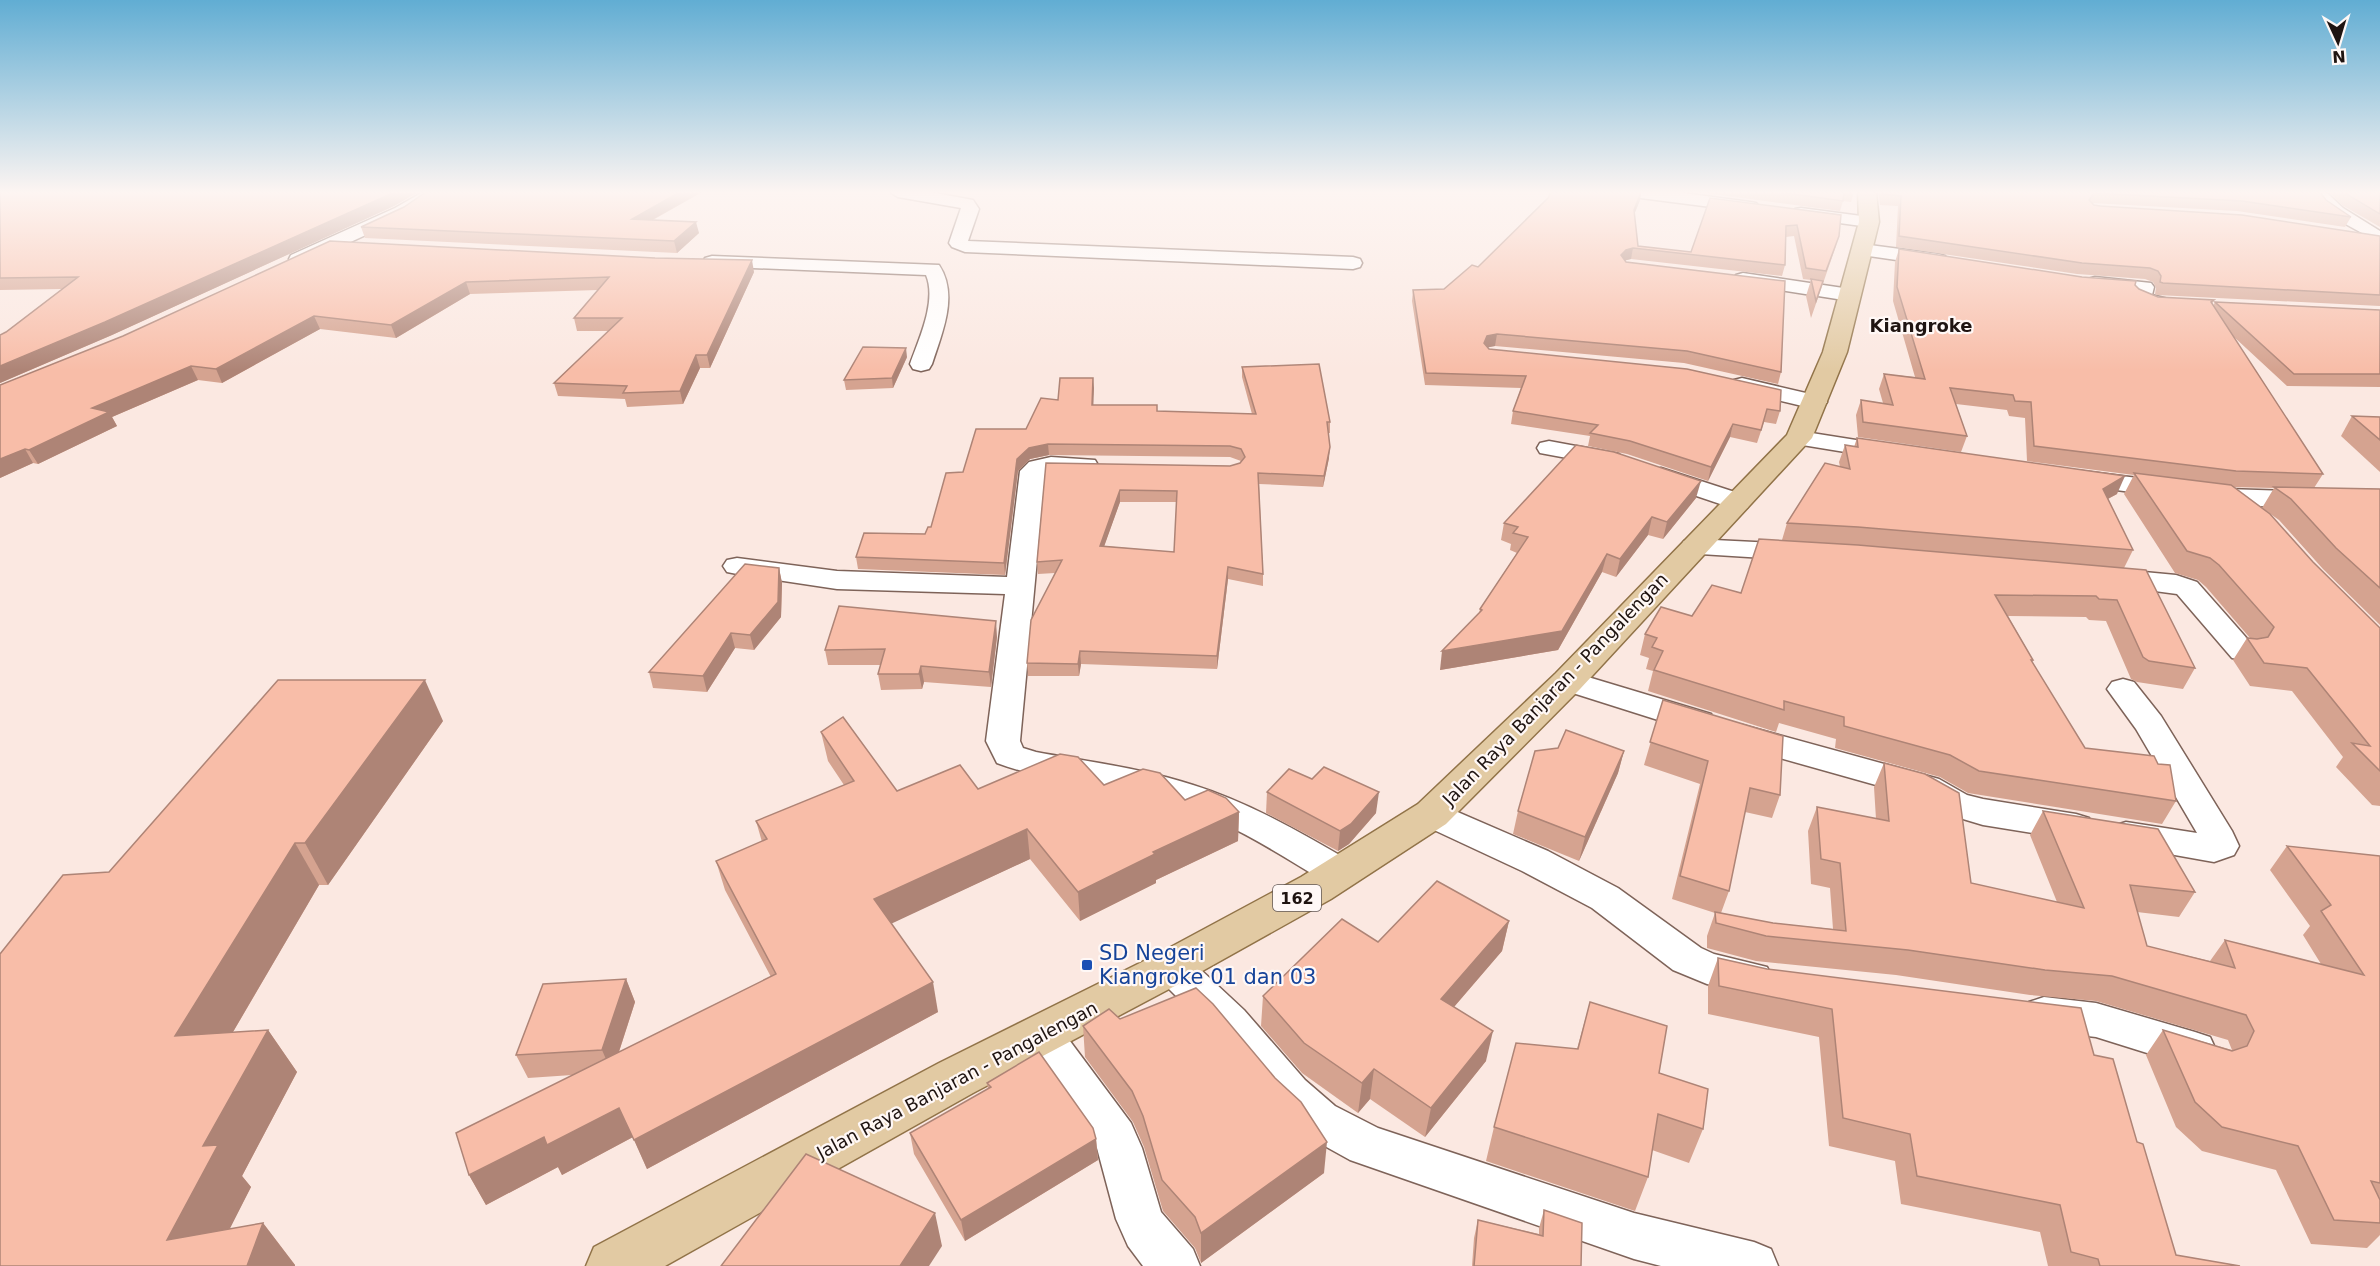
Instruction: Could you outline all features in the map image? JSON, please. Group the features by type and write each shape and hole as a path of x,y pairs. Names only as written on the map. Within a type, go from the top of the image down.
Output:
{"main road":[{"name":"Jalan Raya Banjaran - Pangalengan","path":"624,1264 956,1078 1172,967 1316,888 1432,814 1568,681 1799,438 1835,352 1862,251"}],"street":[{"path":"275,270 314,251"},
{"path":"1081,251 1353,263"},
{"path":"1870,251 1958,263"},
{"path":"696,262 932,269 936,273 939,308 921,364"},
{"path":"1729,277 1850,295"},
{"path":"2077,282 2144,287 2141,297 2153,303 2194,307"},
{"path":"1717,380 1815,402"},
{"path":"1799,438 1919,457"},
{"path":"1549,448 1586,453 1738,502"},
{"path":"1107,465 1049,465 1039,466 1033,471 1005,732 1009,755 1031,763 1179,793 1237,816 1280,837 1340,873"},
{"path":"2058,477 2227,497 2380,502"},
{"path":"2227,497 2259,522"},
{"path":"1694,547 1819,554"},
{"path":"737,566 837,580 1022,586"},
{"path":"2083,576 2176,584 2187,588 2243,651"},
{"path":"1568,681 1754,739 1927,787 1955,804 1983,812 2214,849 2221,846 2149,724 2123,689"},
{"path":"1432,814 1535,861 1605,898 1687,959 1707,968 1756,979 1791,982"},
{"path":"1172,967 1228,1022 1290,1094 1319,1120 1366,1145 1634,1236 1754,1266"},
{"path":"2007,1010 2096,1020 2212,1055"},
{"path":"1040,1034 1115,1137 1122,1152 1136,1210 1146,1232 1176,1266"}],"building":[{"path":"0,251 263,251 0,366 0,335 78,277 0,278"},
{"path":"308,251 523,251 752,260 707,355 696,355 680,391 623,393 627,386 554,383 622,318 574,318 609,277 466,282 391,325 314,316 216,369 191,366 92,408 109,412 29,450 25,449 0,459 0,385 123,336"},
{"path":"1494,251 1625,251 1621,255 1626,262 1785,281 1781,372 1687,351 1497,334 1487,336 1484,343 1489,349 1687,369 1781,390 1780,411 1767,409 1761,430 1733,424 1711,467 1630,441 1590,433 1598,425 1513,411 1526,376 1426,373 1413,290 1444,289 1472,265 1478,267"},
{"path":"1661,251 1785,251 1785,265"},
{"path":"1802,251 1833,251 1826,271 1806,268"},
{"path":"1899,251 1913,251 2082,277 2136,281 2135,285 2139,289 2158,297 2214,300 2211,302 2323,474 2236,471 2034,446 2031,402 2015,401 2013,395 1950,388 1967,436 1863,422 1861,400 1893,405 1884,374 1925,379 1897,287"},
{"path":"2001,251 2380,251 2380,295 2163,283 2160,282 2161,276 2158,271 2150,268 2082,263"},
{"path":"1811,279 1823,281 1816,301"},
{"path":"2215,302 2380,310 2380,374 2294,374"},
{"path":"863,347 906,348 892,378 844,380"},
{"path":"1319,364 1330,422 1327,422 1330,447 1324,476 1258,473 1263,574 1228,567 1217,656 1080,651 1078,664 1027,663 1031,620 1062,560 1037,562 1046,463 1230,466 1240,463 1245,457 1241,449 1230,446 1048,444 1029,448 1017,459 1004,563 856,557 864,533 925,534 928,527 931,527 946,473 963,472 976,429 1026,429 1041,398 1058,400 1060,378 1093,378 1092,405 1157,405 1157,411 1256,414 1242,367","holes":["1120,490 1177,491 1174,552 1100,546"]},
{"path":"2352,416 2380,417 2380,440"},
{"path":"1857,438 2125,476 2103,489 2133,550 1787,523 1825,463 1850,469 1845,445 1858,447"},
{"path":"1576,445 1614,452 1701,481 1667,522 1652,517 1620,559 1607,554 1562,631 1442,651 1482,610 1480,609 1528,537 1513,533 1518,527 1504,523"},
{"path":"2134,473 2231,485 2270,514 2313,562 2380,628 2380,771 2352,743 2370,746 2307,668 2264,663 2247,638 2268,637 2274,627 2219,565 2210,558 2187,551"},
{"path":"2274,487 2380,489 2380,588 2336,548 2291,499"},
{"path":"1759,539 1858,545 2146,570 2195,668 2149,661 2143,657 2117,600 2099,599 2096,596 1995,595 2033,660 2031,660 2085,748 2154,756 2158,764 2170,765 2176,801 1979,771 1950,755 1844,726 1844,717 1784,701 1784,710 1654,670 1663,651 1652,647 1657,638 1645,634 1661,607 1692,616 1712,585 1741,593"},
{"path":"745,564 779,568 778,602 750,635 731,633 703,676 649,672"},
{"path":"839,606 996,621 989,672 921,666 919,674 878,674 885,649 825,650"},
{"path":"278,680 425,680 305,843 295,843 175,1036 268,1030 203,1146 218,1145 167,1240 263,1223 247,1266 0,1266 0,954 63,875 109,872"},
{"path":"1663,700 1783,736 1780,795 1750,788 1729,891 1680,876 1708,761 1650,742"},
{"path":"843,717 897,791 960,765 978,789 1060,754 1078,757 1104,785 1143,769 1160,773 1185,800 1208,790 1226,798 1239,812 1153,852 1155,854 1078,892 1027,829 874,899 933,982 634,1140 619,1108 547,1145 544,1137 469,1175 456,1133 776,974 716,861 767,839 756,821 854,781 821,732"},
{"path":"1566,730 1624,751 1585,837 1518,811 1535,751 1558,748"},
{"path":"1884,763 1925,774 1959,793 1971,883 2084,908 2043,811 2158,829 2195,892 2130,885 2147,946 2235,968 2225,940 2364,975 2321,911 2331,905 2287,846 2380,856 2380,1183 2371,1181 2380,1200 2380,1223 2334,1220 2298,1146 2222,1127 2195,1102 2163,1030 2232,1051 2247,1046 2254,1031 2246,1015 2112,976 2045,970 1908,950 1766,936 1716,923 1715,912 1773,923 1846,931 1840,863 1821,859 1817,807 1889,821"},
{"path":"1324,767 1379,792 1351,824 1340,831 1267,792 1289,769 1312,779"},
{"path":"1437,881 1509,921 1441,999 1493,1031 1431,1108 1374,1069 1362,1083 1304,1043 1263,996 1342,919 1378,942"},
{"path":"1718,958 1767,969 2081,1008 2094,1055 2113,1059 2137,1142 2143,1144 2176,1255 2240,1266 2100,1266 2098,1259 2071,1252 2060,1205 1917,1176 1910,1134 1843,1118 1832,1009 1719,986"},
{"path":"626,979 602,1050 516,1055 543,984"},
{"path":"1196,988 1213,1004 1275,1078 1301,1102 1327,1142 1201,1233 1195,1217 1162,1180 1143,1116 1132,1091 1083,1026 1109,1009 1120,1019"},
{"path":"1590,1002 1667,1026 1659,1073 1708,1089 1703,1129 1658,1114 1648,1177 1494,1127 1516,1043 1578,1049"},
{"path":"1039,1052 1093,1128 1096,1139 961,1220 910,1133 991,1087 987,1083"},
{"path":"806,1154 935,1213 900,1266 721,1266"},
{"path":"1544,1210 1582,1223 1581,1266 1474,1266 1478,1220 1543,1236"}],"place":[{"name":"SD Negeri Kiangroke 01 dan 03","path":"1087,965"}],"district":[{"name":"Kiangroke","path":"1921,325"}]}
